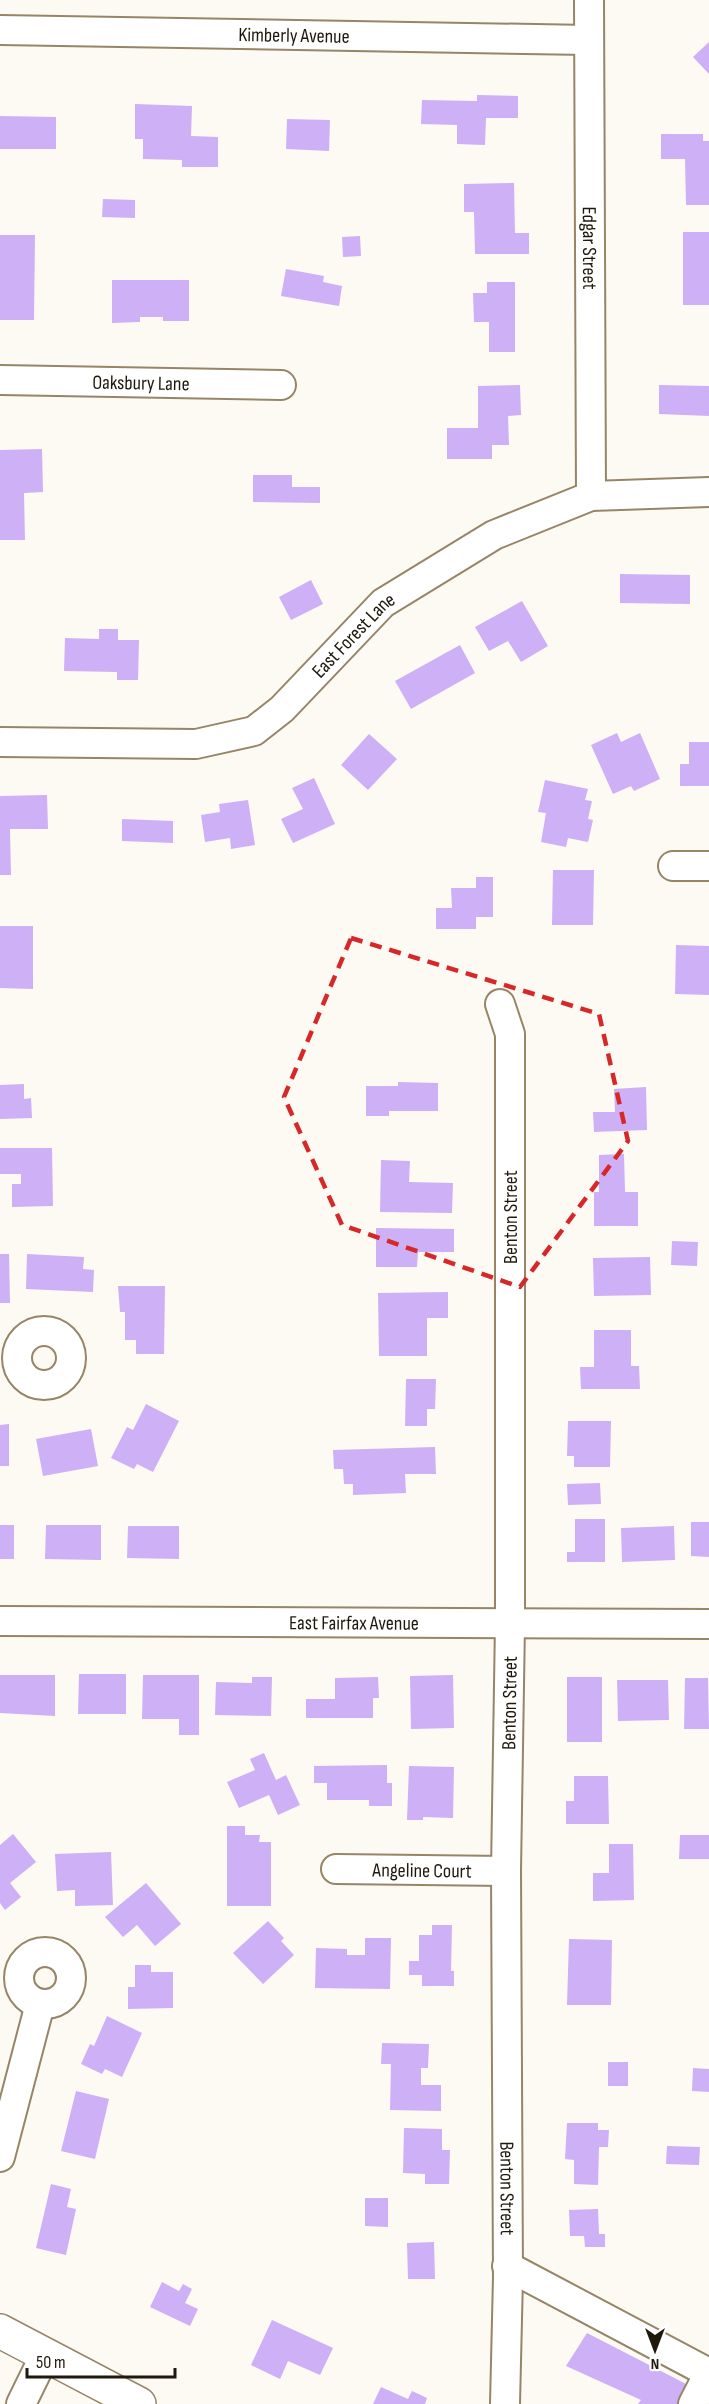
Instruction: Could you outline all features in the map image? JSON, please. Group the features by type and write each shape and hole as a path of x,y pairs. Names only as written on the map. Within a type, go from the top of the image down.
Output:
{"main road":[{"path":"0,2331 139,2404"}],"street":[{"name":"Edgar Street","path":"589,0 591,496"},
{"name":"Kimberly Avenue","path":"0,30 589,40"},
{"name":"Oaksbury Lane","path":"0,380 281,385"},
{"name":"East Forest Lane","path":"0,742 196,744 254,731 282,709 383,603 494,535 591,496 709,492"},
{"path":"673,866 709,866"},
{"name":"Benton Street","path":"500,1004 510,1034 510,1623 506,1871 505,2404"},
{"name":"East Fairfax Avenue","path":"0,1621 709,1624"},
{"name":"Angeline Court","path":"336,1869 506,1871"},
{"path":"0,2157 40,2004"},
{"path":"507,2266 709,2373 693,2404"},
{"path":"21,2404 45,2355"}],"highlighted area":[{"path":"351,938 599,1014 628,1141 520,1287 342,1225 284,1097"}],"building":[{"path":"709,42 709,74 693,57"},
{"path":"477,95 518,96 518,118 486,118 485,145 457,144 457,125 421,124 422,100 477,101"},
{"path":"135,104 192,106 191,136 218,137 218,167 182,167 182,160 143,159 143,139 135,139"},
{"path":"0,116 56,117 56,149 0,149"},
{"path":"287,119 330,120 329,151 286,149"},
{"path":"661,134 703,134 703,141 709,141 709,205 686,205 685,159 661,159"},
{"path":"514,183 515,233 529,233 529,254 475,254 474,212 464,212 464,184"},
{"path":"103,199 135,200 135,218 102,217"},
{"path":"683,232 709,232 709,305 683,305"},
{"path":"0,235 35,235 34,320 0,320"},
{"path":"360,236 361,256 343,257 342,237"},
{"path":"286,269 324,276 323,282 342,286 339,306 281,296"},
{"path":"112,280 189,280 189,321 163,321 163,317 140,317 140,322 112,323"},
{"path":"487,282 515,282 515,352 489,352 489,322 474,322 473,293 487,293"},
{"path":"520,385 521,415 508,416 509,445 492,445 492,459 447,459 447,428 478,428 478,386"},
{"path":"659,385 709,386 709,416 659,414"},
{"path":"42,449 43,492 24,493 25,540 0,540 0,450"},
{"path":"253,475 292,475 292,487 320,487 320,503 253,502"},
{"path":"620,574 690,575 690,604 620,603"},
{"path":"311,580 323,604 291,620 279,597"},
{"path":"522,601 548,646 521,662 508,641 489,651 475,627"},
{"path":"99,629 118,629 118,640 139,640 138,680 117,680 117,672 64,671 65,638 99,639"},
{"path":"460,645 475,673 411,709 395,681"},
{"path":"617,733 621,742 640,733 660,779 634,791 631,786 613,794 591,745"},
{"path":"369,734 397,759 368,790 341,765"},
{"path":"689,742 709,742 709,786 680,786 680,764 689,764"},
{"path":"314,778 335,824 293,843 281,819 303,809 292,788"},
{"path":"545,780 588,789 585,800 592,801 588,819 593,820 588,842 568,838 566,847 541,842 546,813 538,812"},
{"path":"47,795 48,829 10,829 11,875 0,875 0,796"},
{"path":"248,800 255,845 231,849 230,838 205,842 201,815 220,812 219,804"},
{"path":"122,819 173,821 173,843 122,841"},
{"path":"553,870 594,870 593,925 552,925"},
{"path":"476,877 493,877 493,917 476,917 476,929 436,929 436,908 452,908 451,888 476,888"},
{"path":"0,926 33,926 33,989 0,988"},
{"path":"676,945 709,946 709,995 675,994"},
{"path":"398,1082 438,1083 438,1111 389,1111 389,1116 366,1116 366,1086 398,1086"},
{"path":"24,1084 24,1099 31,1098 32,1118 0,1119 0,1085"},
{"path":"646,1087 647,1130 594,1132 593,1112 615,1112 614,1089"},
{"path":"0,1148 52,1148 53,1206 12,1207 12,1184 21,1184 21,1174 0,1174"},
{"path":"624,1154 625,1192 638,1192 638,1226 594,1226 594,1192 599,1192 599,1155"},
{"path":"381,1160 410,1161 409,1182 453,1183 452,1213 380,1212"},
{"path":"376,1228 454,1229 454,1252 418,1252 417,1267 376,1267"},
{"path":"672,1241 698,1242 697,1266 671,1265"},
{"path":"0,1254 9,1254 10,1303 0,1303"},
{"path":"27,1254 84,1257 83,1269 94,1270 93,1292 26,1289"},
{"path":"650,1257 651,1295 594,1296 593,1258"},
{"path":"118,1286 165,1286 164,1354 136,1354 136,1340 125,1340 125,1312 120,1312"},
{"path":"448,1292 448,1318 427,1318 427,1356 379,1356 378,1293"},
{"path":"594,1330 631,1330 631,1366 639,1366 640,1389 581,1389 580,1367 594,1367"},
{"path":"406,1379 436,1379 435,1409 427,1409 427,1426 405,1426"},
{"path":"146,1404 179,1421 153,1472 137,1464 134,1469 111,1458 127,1427 133,1430"},
{"path":"568,1421 611,1421 610,1467 574,1467 574,1456 567,1456"},
{"path":"9,1424 9,1466 0,1466 0,1425"},
{"path":"91,1429 98,1466 43,1476 36,1439"},
{"path":"435,1447 436,1474 405,1474 406,1493 353,1495 353,1484 344,1484 343,1469 334,1469 333,1450"},
{"path":"600,1483 601,1504 568,1505 567,1484"},
{"path":"575,1519 605,1519 605,1562 567,1562 567,1552 575,1552"},
{"path":"691,1522 709,1522 709,1557 691,1556"},
{"path":"0,1525 14,1525 14,1559 0,1559"},
{"path":"46,1525 101,1525 101,1560 45,1559"},
{"path":"128,1526 179,1526 179,1559 127,1558"},
{"path":"674,1526 675,1560 622,1562 621,1528"},
{"path":"79,1674 126,1674 126,1714 78,1714"},
{"path":"0,1675 55,1675 55,1716 0,1713"},
{"path":"143,1675 199,1675 199,1735 179,1735 179,1719 142,1719"},
{"path":"453,1675 454,1728 411,1729 410,1676"},
{"path":"252,1677 272,1677 271,1716 215,1715 216,1682 252,1683"},
{"path":"378,1677 379,1698 373,1698 373,1718 306,1718 306,1699 335,1699 335,1678"},
{"path":"567,1677 602,1677 602,1742 567,1742"},
{"path":"685,1678 708,1678 709,1729 684,1729"},
{"path":"617,1680 668,1680 669,1720 618,1721"},
{"path":"264,1753 276,1780 286,1775 300,1805 278,1815 269,1795 239,1808 227,1782 255,1770 250,1759"},
{"path":"387,1765 387,1783 392,1783 392,1806 369,1806 369,1800 327,1800 327,1783 314,1783 314,1766"},
{"path":"409,1766 454,1767 453,1818 423,1817 423,1820 407,1820"},
{"path":"574,1776 608,1776 609,1824 566,1824 566,1801 574,1801"},
{"path":"227,1826 245,1826 245,1835 260,1835 259,1842 271,1842 271,1906 227,1906"},
{"path":"13,1834 36,1862 10,1883 21,1897 5,1910 0,1903 0,1845"},
{"path":"680,1835 709,1835 709,1859 679,1859"},
{"path":"609,1844 633,1844 634,1900 593,1901 593,1873 609,1873"},
{"path":"111,1852 113,1905 75,1906 75,1890 57,1891 55,1854"},
{"path":"146,1883 181,1924 155,1946 137,1925 123,1937 105,1917"},
{"path":"268,1921 284,1938 281,1941 294,1955 263,1984 233,1953"},
{"path":"432,1925 452,1925 451,1971 454,1971 454,1986 422,1986 422,1975 409,1975 409,1961 419,1961 419,1935 432,1935"},
{"path":"365,1938 391,1938 390,1989 315,1988 316,1948 347,1949 347,1955 365,1955"},
{"path":"569,1939 612,1940 611,2005 567,2005"},
{"path":"135,1965 151,1965 151,1972 173,1972 173,2008 128,2009 128,1987 135,1987"},
{"path":"107,2016 142,2033 122,2077 105,2069 102,2074 81,2064 90,2044 94,2046"},
{"path":"382,2043 429,2044 428,2068 421,2068 421,2085 441,2085 441,2111 390,2110 391,2064 381,2064"},
{"path":"608,2062 628,2062 628,2086 608,2086"},
{"path":"693,2068 709,2069 709,2092 692,2091"},
{"path":"76,2091 109,2099 95,2159 61,2151"},
{"path":"567,2123 598,2123 598,2130 609,2130 608,2147 599,2147 598,2185 574,2184 574,2160 565,2159"},
{"path":"404,2128 442,2129 442,2150 450,2150 449,2184 425,2184 425,2174 403,2173"},
{"path":"667,2146 700,2147 699,2165 666,2164"},
{"path":"51,2184 71,2189 67,2207 76,2209 66,2255 36,2248"},
{"path":"365,2198 388,2198 388,2227 365,2226"},
{"path":"598,2209 599,2234 605,2234 605,2247 585,2247 584,2236 570,2236 569,2210"},
{"path":"434,2242 435,2279 408,2279 407,2243"},
{"path":"162,2282 179,2291 183,2284 192,2289 185,2303 198,2309 190,2326 150,2307"},
{"path":"272,2320 333,2348 320,2375 288,2361 280,2379 251,2365"},
{"path":"587,2333 690,2386 680,2404 638,2404 641,2400 566,2366"},
{"path":"381,2387 408,2399 412,2391 427,2398 425,2404 373,2404"}]}
